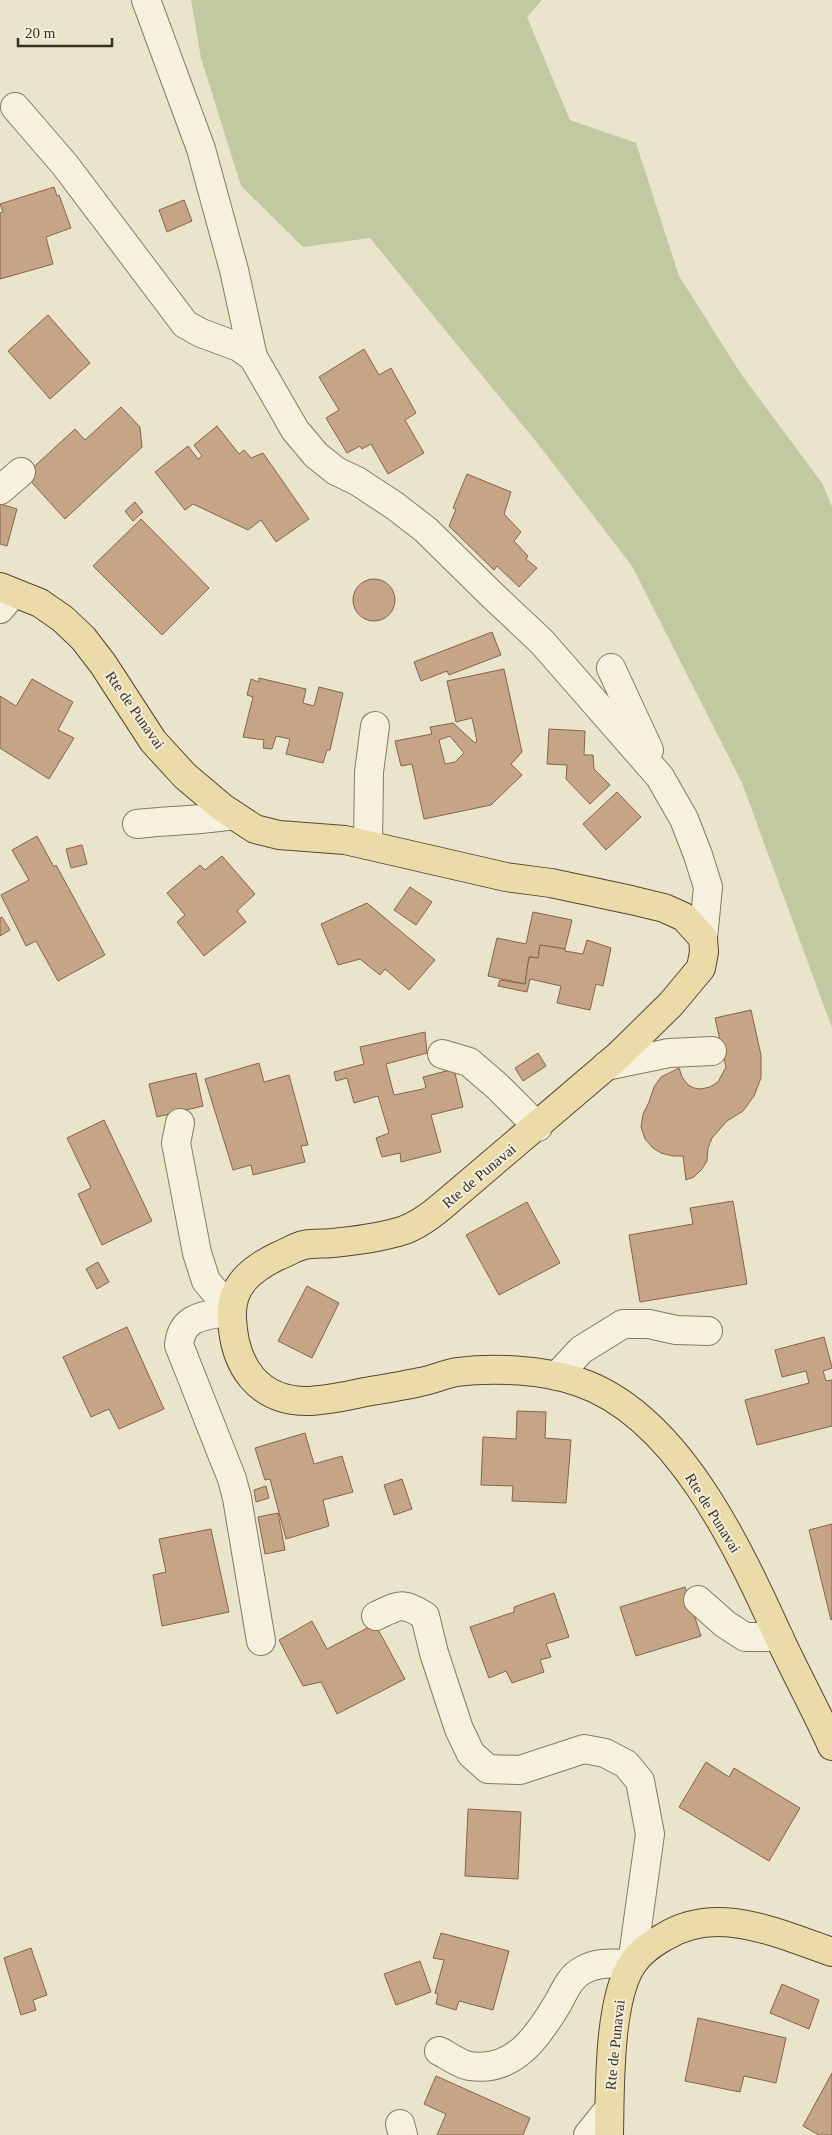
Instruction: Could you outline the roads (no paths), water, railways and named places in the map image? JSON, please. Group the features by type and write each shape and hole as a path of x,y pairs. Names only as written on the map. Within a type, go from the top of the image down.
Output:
{"main road":[{"name":"Rte de Punavai","path":"4,597 40,603 63,619 83,638 103,664 153,741 185,776 255,829 279,835 345,840 506,877 594,892 664,908 684,917 703,938 703,963 692,981 671,1004 606,1066 538,1127 429,1217 402,1231 335,1243 303,1245 260,1265 246,1276 235,1292 232,1328 236,1351 242,1363 262,1387 281,1398 310,1401 331,1399 421,1382 456,1372 526,1371 580,1382 603,1392 627,1407 642,1419 668,1446 721,1520 832,1746"},
{"name":"Rte de Punavai","path":"609,2122 615,2024 621,1988 632,1964 647,1948 672,1932 693,1924 733,1923 832,1952"}],"street":[{"path":"145,4 201,149 234,270 253,356 295,430 316,455 336,471 357,481 395,506 426,530 490,594 542,642 660,777"},
{"path":"15,107 65,165 185,324 201,333 239,347 253,356"},
{"path":"0,490 21,472"},
{"path":"611,668 660,777 684,819 698,854 708,887 703,938"},
{"path":"368,845 369,772 375,726"},
{"path":"137,824 168,820 208,820 234,814"},
{"path":"606,1066 669,1053 712,1051"},
{"path":"442,1054 470,1062 538,1127"},
{"path":"180,1123 176,1143 197,1253 206,1280 232,1311 194,1319 186,1324 180,1335 179,1345 232,1479 237,1498 261,1641"},
{"path":"557,1376 581,1350 623,1324 649,1324 676,1330 708,1331"},
{"path":"698,1600 725,1624 745,1637 779,1637"},
{"path":"376,1616 398,1606 410,1606 425,1616 434,1653 459,1729 471,1754 488,1770 520,1770 584,1749 605,1753 626,1764 640,1780 650,1834 632,1964 596,1964 581,1971 569,1982 545,2025 528,2045 510,2060 497,2065 469,2066 439,2051"},
{"path":"588,2135 609,2122"}]}
